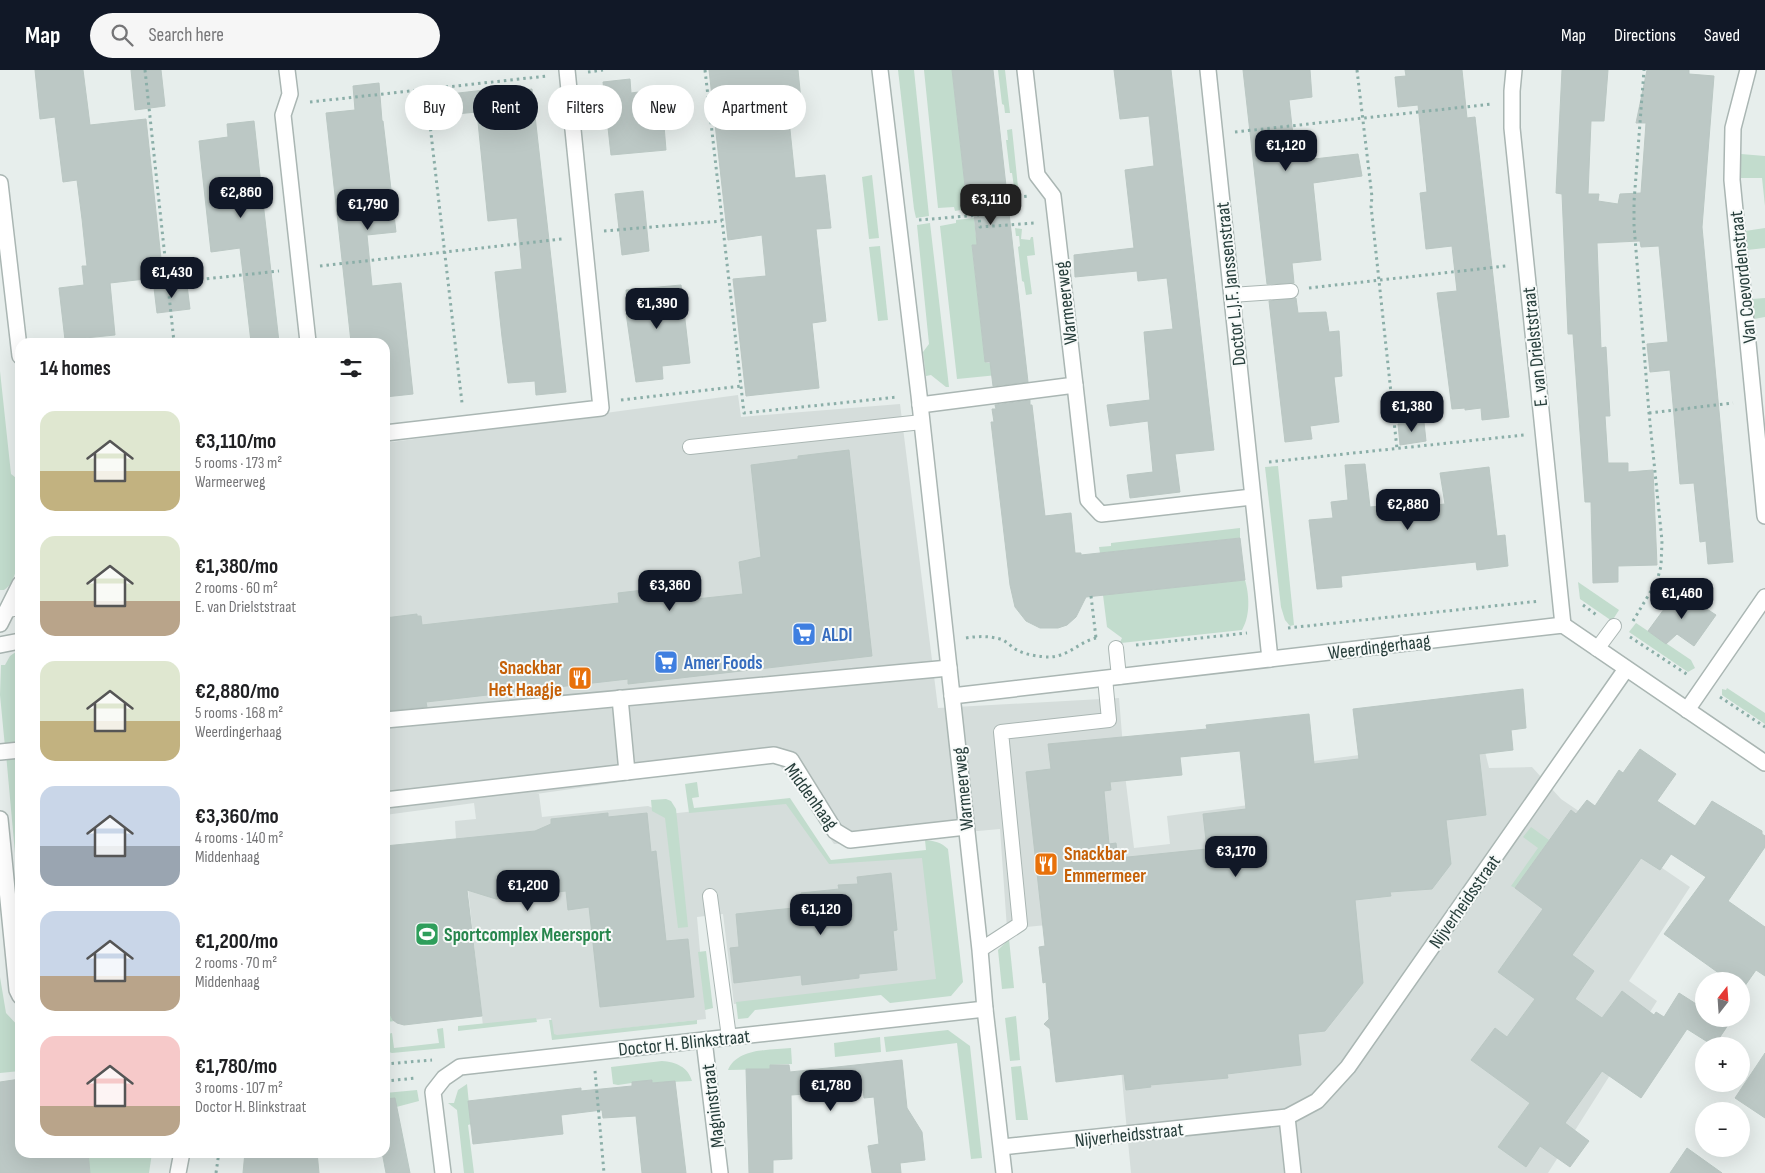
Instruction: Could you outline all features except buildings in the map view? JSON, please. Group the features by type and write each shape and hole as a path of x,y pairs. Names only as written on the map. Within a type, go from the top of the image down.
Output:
{"street":[{"path":"287,70 290,94 283,116 308,338"},
{"name":"Warmeerweg","path":"880,70 922,422 1004,1173"},
{"name":"Warmeerweg","path":"1025,70 1037,175 1053,196 1075,385"},
{"name":"Doctor L.J.F. Janssenstraat","path":"1208,70 1270,659"},
{"name":"E. van Drielststraat","path":"1514,70 1512,128 1563,625"},
{"name":"Van Coevordenstraat","path":"1748,70 1733,128 1732,180 1765,516"},
{"path":"390,432 601,408 567,72"},
{"path":"0,183 7,302 16,338"},
{"path":"919,400 1075,385 1088,500 1102,514 1252,498"},
{"path":"1687,710 1765,597"},
{"path":"9,614 15,598"},
{"path":"1563,625 1765,763"},
{"name":"Weerdingerhaag","path":"952,696 1563,625"},
{"path":"0,645 15,642"},
{"path":"390,720 949,668"},
{"name":"Nijverheidsstraat","path":"1002,1147 1286,1117 1317,1101 1348,1067 1626,668"},
{"path":"620,698 627,772"},
{"path":"0,752 15,750"},
{"name":"Middenhaag","path":"390,799 774,755 791,760 835,831 850,840 966,827"},
{"path":"0,819 15,970"},
{"name":"Doctor H. Blinkstraat","path":"460,1067 985,1009"},
{"name":"Magninstraat","path":"704,1040 720,1173"},
{"path":"443,1173 433,1092 444,1078 460,1067"},
{"path":"1286,1117 1293,1173"},
{"path":"178,1173 181,1158"}],"lane":[{"path":"1231,295 1291,291"},
{"path":"690,447 922,422"},
{"path":"1597,649 1619,630"},
{"path":"980,950 1020,924 1001,732 1109,720 1116,648"},
{"path":"710,896 728,1037"}],"path":[{"path":"144,70 174,338"},
{"path":"463,85 567,72 603,70"},
{"path":"705,70 744,413 919,400"},
{"path":"1357,70 1372,197 1371,206 1397,449"},
{"path":"1619,630 1641,609 1657,581 1661,566 1662,541 1649,412 1634,225 1644,70"},
{"path":"287,104 405,92"},
{"path":"1215,134 1512,103"},
{"path":"430,130 464,424"},
{"path":"1046,186 1032,195 979,202 980,227 1056,222"},
{"path":"898,222 979,215"},
{"path":"168,283 722,221"},
{"path":"1291,291 1526,264"},
{"path":"601,402 742,386"},
{"path":"1649,412 1754,401"},
{"path":"1249,464 1543,434"},
{"path":"1091,596 1096,638"},
{"path":"1560,598 1579,603 1765,728"},
{"path":"593,1052 604,1173"},
{"path":"390,1064 448,1059 460,1067"},
{"path":"216,1173 218,1158"}],"shaded area":[{"path":"738,395 741,417 900,404 938,708 1119,698 1134,848 1170,844 1167,816 1271,802 1267,767 1482,739 1489,768 1532,767 1561,799 1690,887 1629,981 1657,1001 1548,1173 1131,1173 1118,1037 1139,916 1007,929 1000,829 834,844 776,760 536,794 539,794 542,817 648,806 668,814 789,801 830,862 928,852 940,981 734,1004 723,914 697,917 706,1019 553,1036 551,1018 483,1026 463,843 456,839 455,821 476,819 474,803 390,814 390,442"}],"green space":[{"path":"898,70 914,70 929,216 916,218 914,209"},
{"path":"924,70 952,70 965,186 971,185 973,208 955,211 954,207 938,208"},
{"path":"998,70 1005,70 1010,113 1005,113 1004,105 1002,104"},
{"path":"1012,129 1018,187 1014,187 1012,173 1010,173 1006,140 1008,140 1007,130"},
{"path":"1741,154 1765,156 1765,206 1762,178 1741,178"},
{"path":"872,175 879,238 869,239 862,177"},
{"path":"974,218 977,245 972,246 985,362 1027,372 957,379 940,226 956,223 956,220"},
{"path":"930,223 949,387 946,387 931,375 926,376 923,352 929,344 917,225"},
{"path":"1015,228 1022,229 1021,239 1030,240 1033,237 1035,255 1027,256 1032,294 1026,295 1024,282 1022,281 1018,247 1020,246 1019,236 1016,236"},
{"path":"1765,228 1765,248 1747,250 1745,231"},
{"path":"880,246 888,320 878,321 869,247"},
{"path":"1765,298 1765,317 1754,319 1752,299"},
{"path":"0,371 11,474 15,477 15,573 11,583 4,590 0,590"},
{"path":"1278,466 1294,625 1290,626 1285,620 1281,607 1265,467"},
{"path":"1240,528 1240,538 1100,553 1099,547 1111,546 1111,543"},
{"path":"1245,580 1248,605 1247,618 1242,630 1121,643 1122,638 1107,627 1103,595"},
{"path":"1578,582 1619,610 1612,621 1580,599"},
{"path":"1636,623 1691,660 1695,668 1688,672 1629,632"},
{"path":"15,652 15,746 5,747 0,695 1,665 5,665 10,656"},
{"path":"1727,688 1765,713 1765,724 1722,695 1722,689 1726,690"},
{"path":"15,753 15,853 6,754"},
{"path":"697,782 699,797 692,798 694,808 790,798 831,860 926,850 925,840 943,845 948,849 963,982 951,996 890,1003 881,995 755,1010 748,1018 738,1019 736,1002 936,979 922,858 829,864 786,804 689,813 685,784"},
{"path":"666,799 671,801 676,809 688,927 678,928 665,818 652,811 651,800"},
{"path":"1531,827 1549,840 1515,888 1511,886 1538,848 1523,837"},
{"path":"1009,939 1014,988 1002,989 998,950"},
{"path":"706,951 713,1008 705,1010 698,952"},
{"path":"0,977 6,1013 15,1023 15,1072 0,1073"},
{"path":"390,1014 395,1021 390,1022"},
{"path":"1016,1016 1020,1060 1010,1061 1005,1018"},
{"path":"536,1018 537,1022 458,1031 458,1026"},
{"path":"549,1020 552,1020 554,1034 557,1035 697,1020 697,1024 552,1040"},
{"path":"443,1028 445,1048 390,1052 390,1034 392,1033 394,1048 439,1043 437,1029"},
{"path":"948,1030 970,1046 982,1158 971,1159 957,1043 886,1052 884,1037"},
{"path":"880,1037 881,1052 835,1057 834,1043"},
{"path":"791,1048 792,1064 770,1065 770,1069 728,1070 732,1063 739,1058 755,1051"},
{"path":"662,1061 681,1066 688,1072 692,1081 652,1083 652,1080 618,1085 613,1084 611,1067"},
{"path":"1021,1066 1028,1120 1016,1120 1011,1067"},
{"path":"467,1084 471,1124 468,1125 474,1173 464,1173 457,1110 448,1103 454,1103 458,1090"},
{"path":"417,1090 419,1101 390,1109 390,1093"},
{"path":"88,1158 151,1158 149,1173 90,1173"}],"place":[{"name":"ALDI","path":"804,634"},
{"name":"Amer Foods","path":"666,662"},
{"name":"Snackbar Het Haagje","path":"580,678"},
{"name":"Snackbar Emmermeer","path":"1046,864"},
{"name":"Sportcomplex Meersport","path":"427,934"}]}
